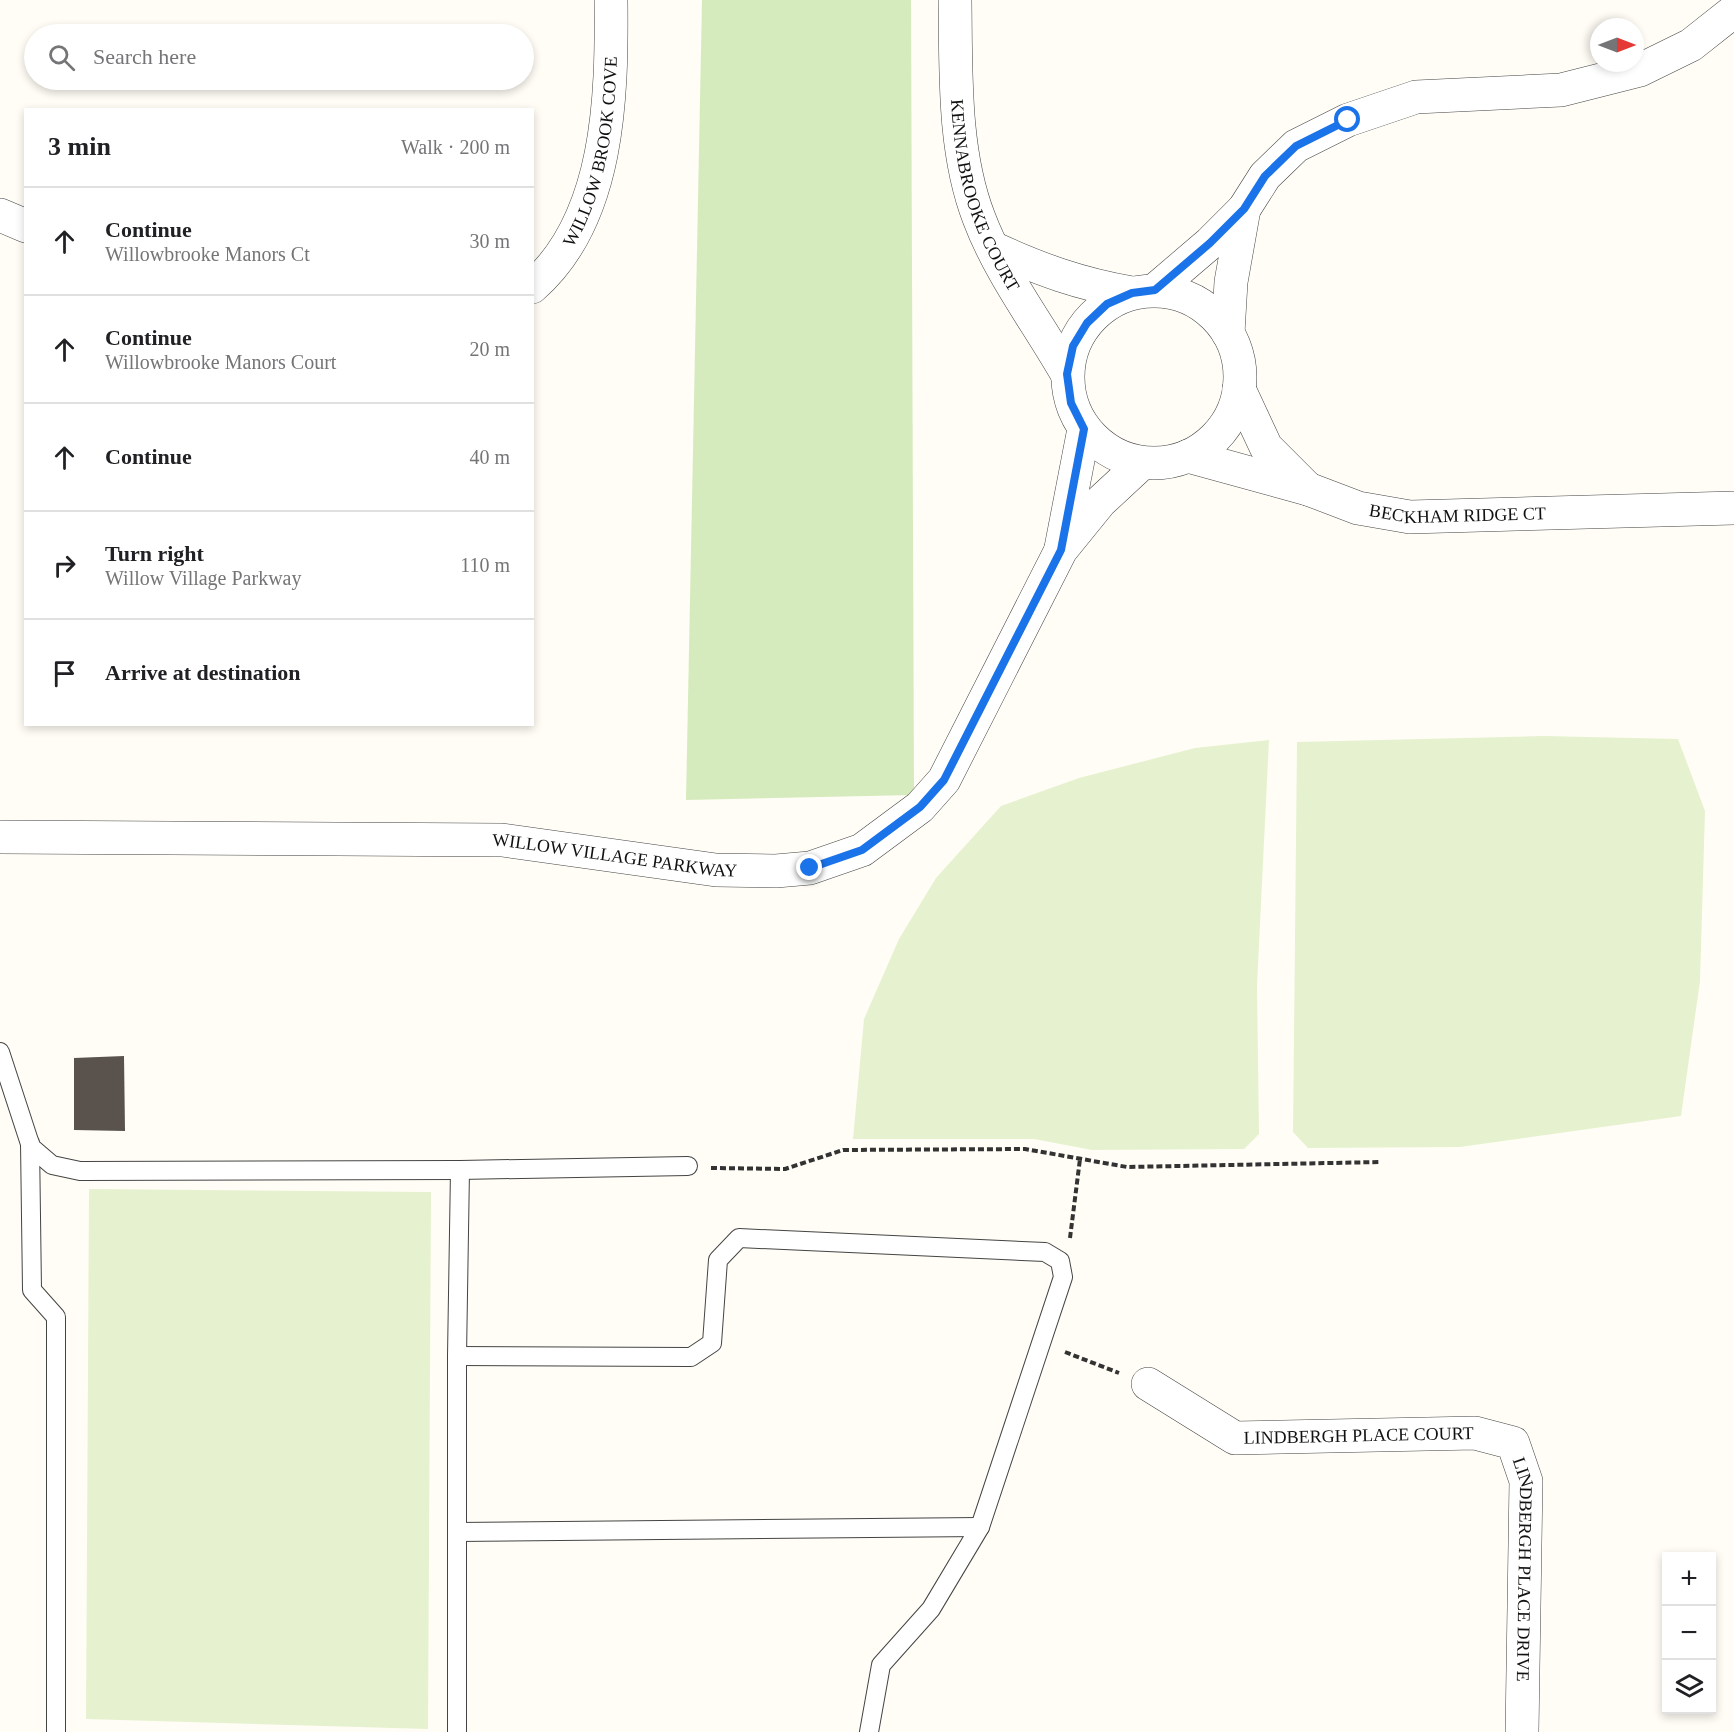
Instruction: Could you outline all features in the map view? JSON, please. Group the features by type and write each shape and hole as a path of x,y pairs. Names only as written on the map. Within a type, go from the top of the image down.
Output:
{"street":[{"name":"WILLOW BROOK COVE","path":"534,286 552,270 585,211 606,140 612,64 611,0"},
{"name":"KENNABROOKE COURT","path":"955,0 956,74 964,160 978,217 993,248 1067,374"},
{"path":"993,248 1085,285 1143,291 1180,294 1199,301 1216,315 1228,333 1238,360 1239,389 1230,417 1213,440 1188,456 1160,463 1141,464 1122,460 1105,449 1084,429 1071,403 1067,374 1073,346 1087,323 1107,304 1143,291 1210,243 1244,209 1265,176 1296,146 1348,120 1416,97 1561,90 1640,70 1691,45 1734,11"},
{"path":"1228,333 1232,282 1244,209"},
{"path":"0,215 24,225"},
{"name":"BECKHAM RIDGE CT","path":"1239,389 1266,447 1308,489 1358,508 1410,517 1734,508"},
{"name":"WILLOW VILLAGE PARKWAY","path":"1061,550 1084,429"},
{"path":"1188,456 1308,489"},
{"name":"WILLOW VILLAGE PARKWAY","path":"0,837 502,840 716,870 776,871 810,868 862,850 920,807 944,780 1061,550 1100,502 1141,464"},
{"name":"LINDBERGH PLACE COURT","path":"1148,1384 1235,1438 1475,1433 1513,1443"},
{"name":"LINDBERGH PLACE DRIVE","path":"1513,1443 1526,1481 1522,1732"}],"lane":[{"path":"0,1052 30,1143 32,1290 56,1317 56,1732"},
{"path":"30,1143 52,1165 80,1171 460,1170 688,1166"},
{"path":"457,1732 457,1356 460,1170"},
{"path":"457,1356 691,1358 712,1343 718,1260 739,1238 1045,1252 1060,1261 1063,1276 980,1527 931,1609 881,1665 868,1732"},
{"path":"457,1532 980,1527"}],"path":[{"path":"688,1166 785,1169 843,1150 1025,1149 1126,1167 1381,1162"},
{"path":"1060,1261 1072,1234 1080,1159"},
{"path":"1041,1342 1148,1384"}],"green space":[{"path":"702,0 911,0 914,795 686,800"},
{"path":"1544,736 1678,739 1705,811 1700,981 1681,1116 1460,1147 1308,1148 1293,1132 1297,742"},
{"path":"1269,740 1257,985 1259,1134 1244,1149 1092,1150 1034,1139 853,1139 864,1019 899,939 936,878 1001,806 1079,778 1195,748"},
{"path":"89,1189 431,1192 428,1729 86,1719"}],"building":[{"path":"124,1056 125,1131 74,1130 74,1058"}],"route":[{"path":"810,868 862,850 920,807 944,780 1061,550 1084,429 1071,403 1067,374 1073,346 1087,323 1107,304 1132,293 1155,290 1210,243 1244,209 1265,176 1296,146 1348,120"}]}
